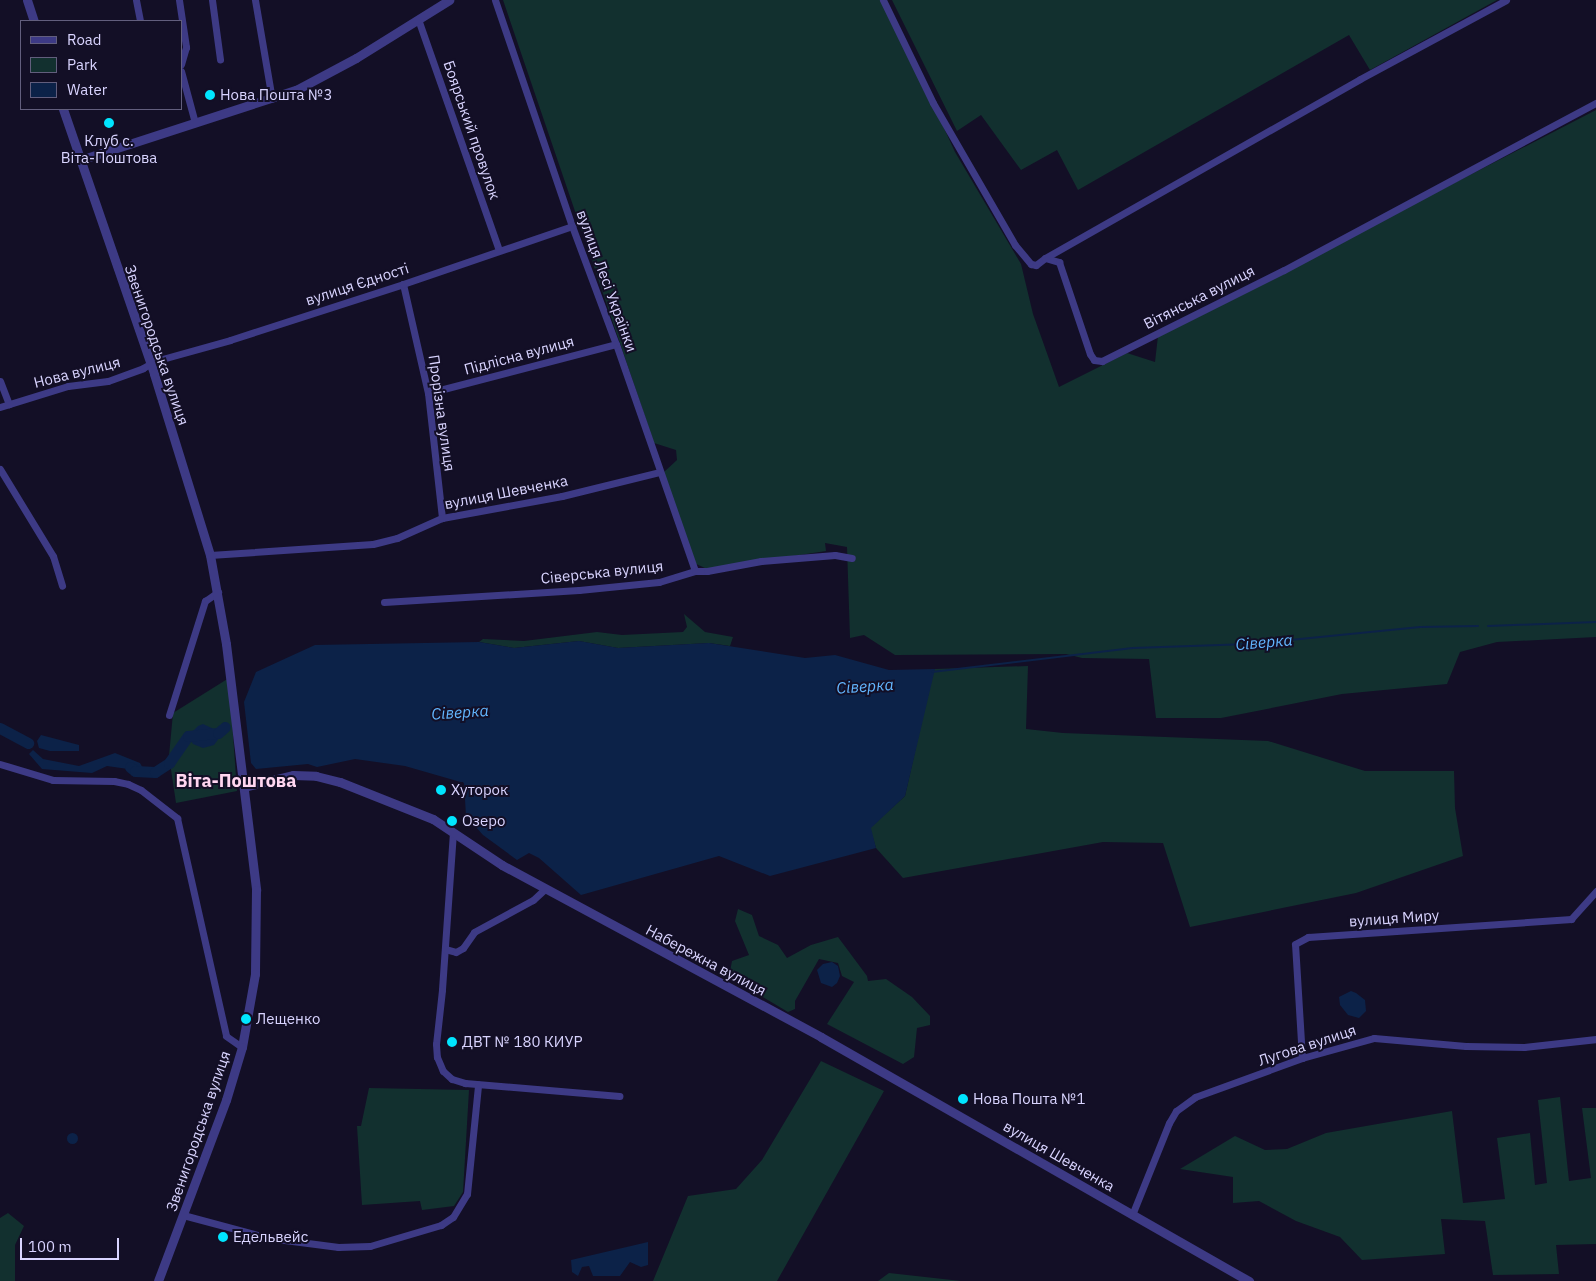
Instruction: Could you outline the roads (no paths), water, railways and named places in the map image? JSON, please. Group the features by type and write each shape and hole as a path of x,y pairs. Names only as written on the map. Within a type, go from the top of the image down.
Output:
{"street":[{"path":"27,0 34,20"},
{"path":"136,0 140,20"},
{"path":"179,0 182,20"},
{"path":"212,0 220,59"},
{"path":"255,0 272,99"},
{"path":"80,160 272,99 318,79 449,0"},
{"name":"вулиця Лесі Українки","path":"494,0 572,226 696,571"},
{"path":"883,0 933,103 1015,245 1026,261 1036,265 1045,258 1360,79 1506,0"},
{"name":"Боярський провулок","path":"418,19 499,250"},
{"path":"182,20 186,47 182,61"},
{"path":"182,75 195,123"},
{"name":"Вітянська вулиця","path":"1045,258 1059,262 1090,354 1094,360 1102,361 1420,198 1596,103"},
{"name":"Звенигородська вулиця","path":"63,110 150,364 210,555 218,592 254,871 257,928 254,982 242,1047 231,1085 158,1281"},
{"name":"вулиця Єдності","path":"150,364 403,284 572,226"},
{"name":"Прорізна вулиця","path":"403,284 428,393 442,518"},
{"name":"Підлісна вулиця","path":"428,393 616,344"},
{"name":"Нова вулиця","path":"0,407 68,386 108,381 150,364"},
{"path":"0,381 9,404"},
{"path":"0,469 53,556 62,586"},
{"name":"вулиця Шевченка","path":"210,555 373,544 396,538 442,518 562,496 660,472"},
{"name":"Сіверська вулиця","path":"384,602 588,589 659,582 696,571 707,571 761,561 835,555 852,558"},
{"path":"169,715 205,601 218,592"},
{"name":"Звенигородська вулиця","path":"0,764 53,780 128,784 141,790 177,818 226,1036 242,1047"},
{"name":"Набережна вулиця","path":"244,787 293,775 330,778 425,815 502,865 854,1056"},
{"path":"453,832 436,1044 437,1058 443,1071 452,1079 478,1084 619,1096"},
{"path":"445,949 456,952 463,948 474,932 533,900 545,889"},
{"name":"вулиця Миру","path":"1302,1058 1295,944 1308,937 1572,919 1596,891"},
{"name":"Лугова вулиця","path":"1132,1215 1169,1123 1185,1103 1195,1097 1302,1058 1374,1038 1466,1046 1524,1047 1596,1039"},
{"name":"вулиця Шевченка","path":"854,1056 1249,1281"},
{"path":"183,1215 268,1238 338,1247 362,1247 441,1225 452,1217 468,1194 478,1084"}],"water":[{"path":"579,641 618,648 709,643 805,658 835,655 889,670 935,669 905,796 871,828 876,848 770,876 719,856 581,895 539,858 529,853 517,860 483,835 466,816 464,783 405,766 355,759 317,767 308,764 256,769 251,763 244,702 256,672 315,645 479,642 514,648"},
{"path":"203,724 218,731 220,737 214,745 203,748 193,744 188,736 198,726"},
{"path":"41,735 79,745 79,751 50,751 39,748 37,741"},
{"path":"33,750 43,759 79,766 115,753 140,763 145,772 143,777 130,773 128,769 107,766 92,773 42,769 29,754"},
{"path":"832,962 838,966 840,976 837,983 832,987 821,983 817,970 823,964"},
{"path":"1351,991 1365,1000 1366,1011 1359,1018 1348,1015 1340,1005 1339,997"},
{"path":"72,1132 78,1138 72,1144 66,1138"},
{"path":"648,1242 648,1265 641,1267 630,1262 620,1276 593,1276 589,1266 582,1267 578,1276 572,1272 571,1260"}],"waterway":[{"name":"Сіверка","path":"1488,626 1596,622"},
{"name":"Сіверка","path":"932,672 1133,648 1249,644 1420,627 1478,626"},
{"name":"Сіверка","path":"130,767 135,771 155,772 169,763 188,736 218,733 225,727"},
{"name":"Сіверка","path":"0,728 28,743"}],"place":[{"name":"Нова Пошта №3","path":"210,95"},
{"name":"Клуб с. Віта-Поштова","path":"109,123"},
{"name":"Хуторок","path":"441,790"},
{"name":"Озеро","path":"452,821"},
{"name":"Лещенко","path":"246,1019"},
{"name":"ДВТ № 180 КИУР","path":"452,1042"},
{"name":"Нова Пошта №1","path":"963,1099"},
{"name":"Едельвейс","path":"223,1237"}],"district":[{"name":"Віта-Поштова","path":"236,781"}]}
